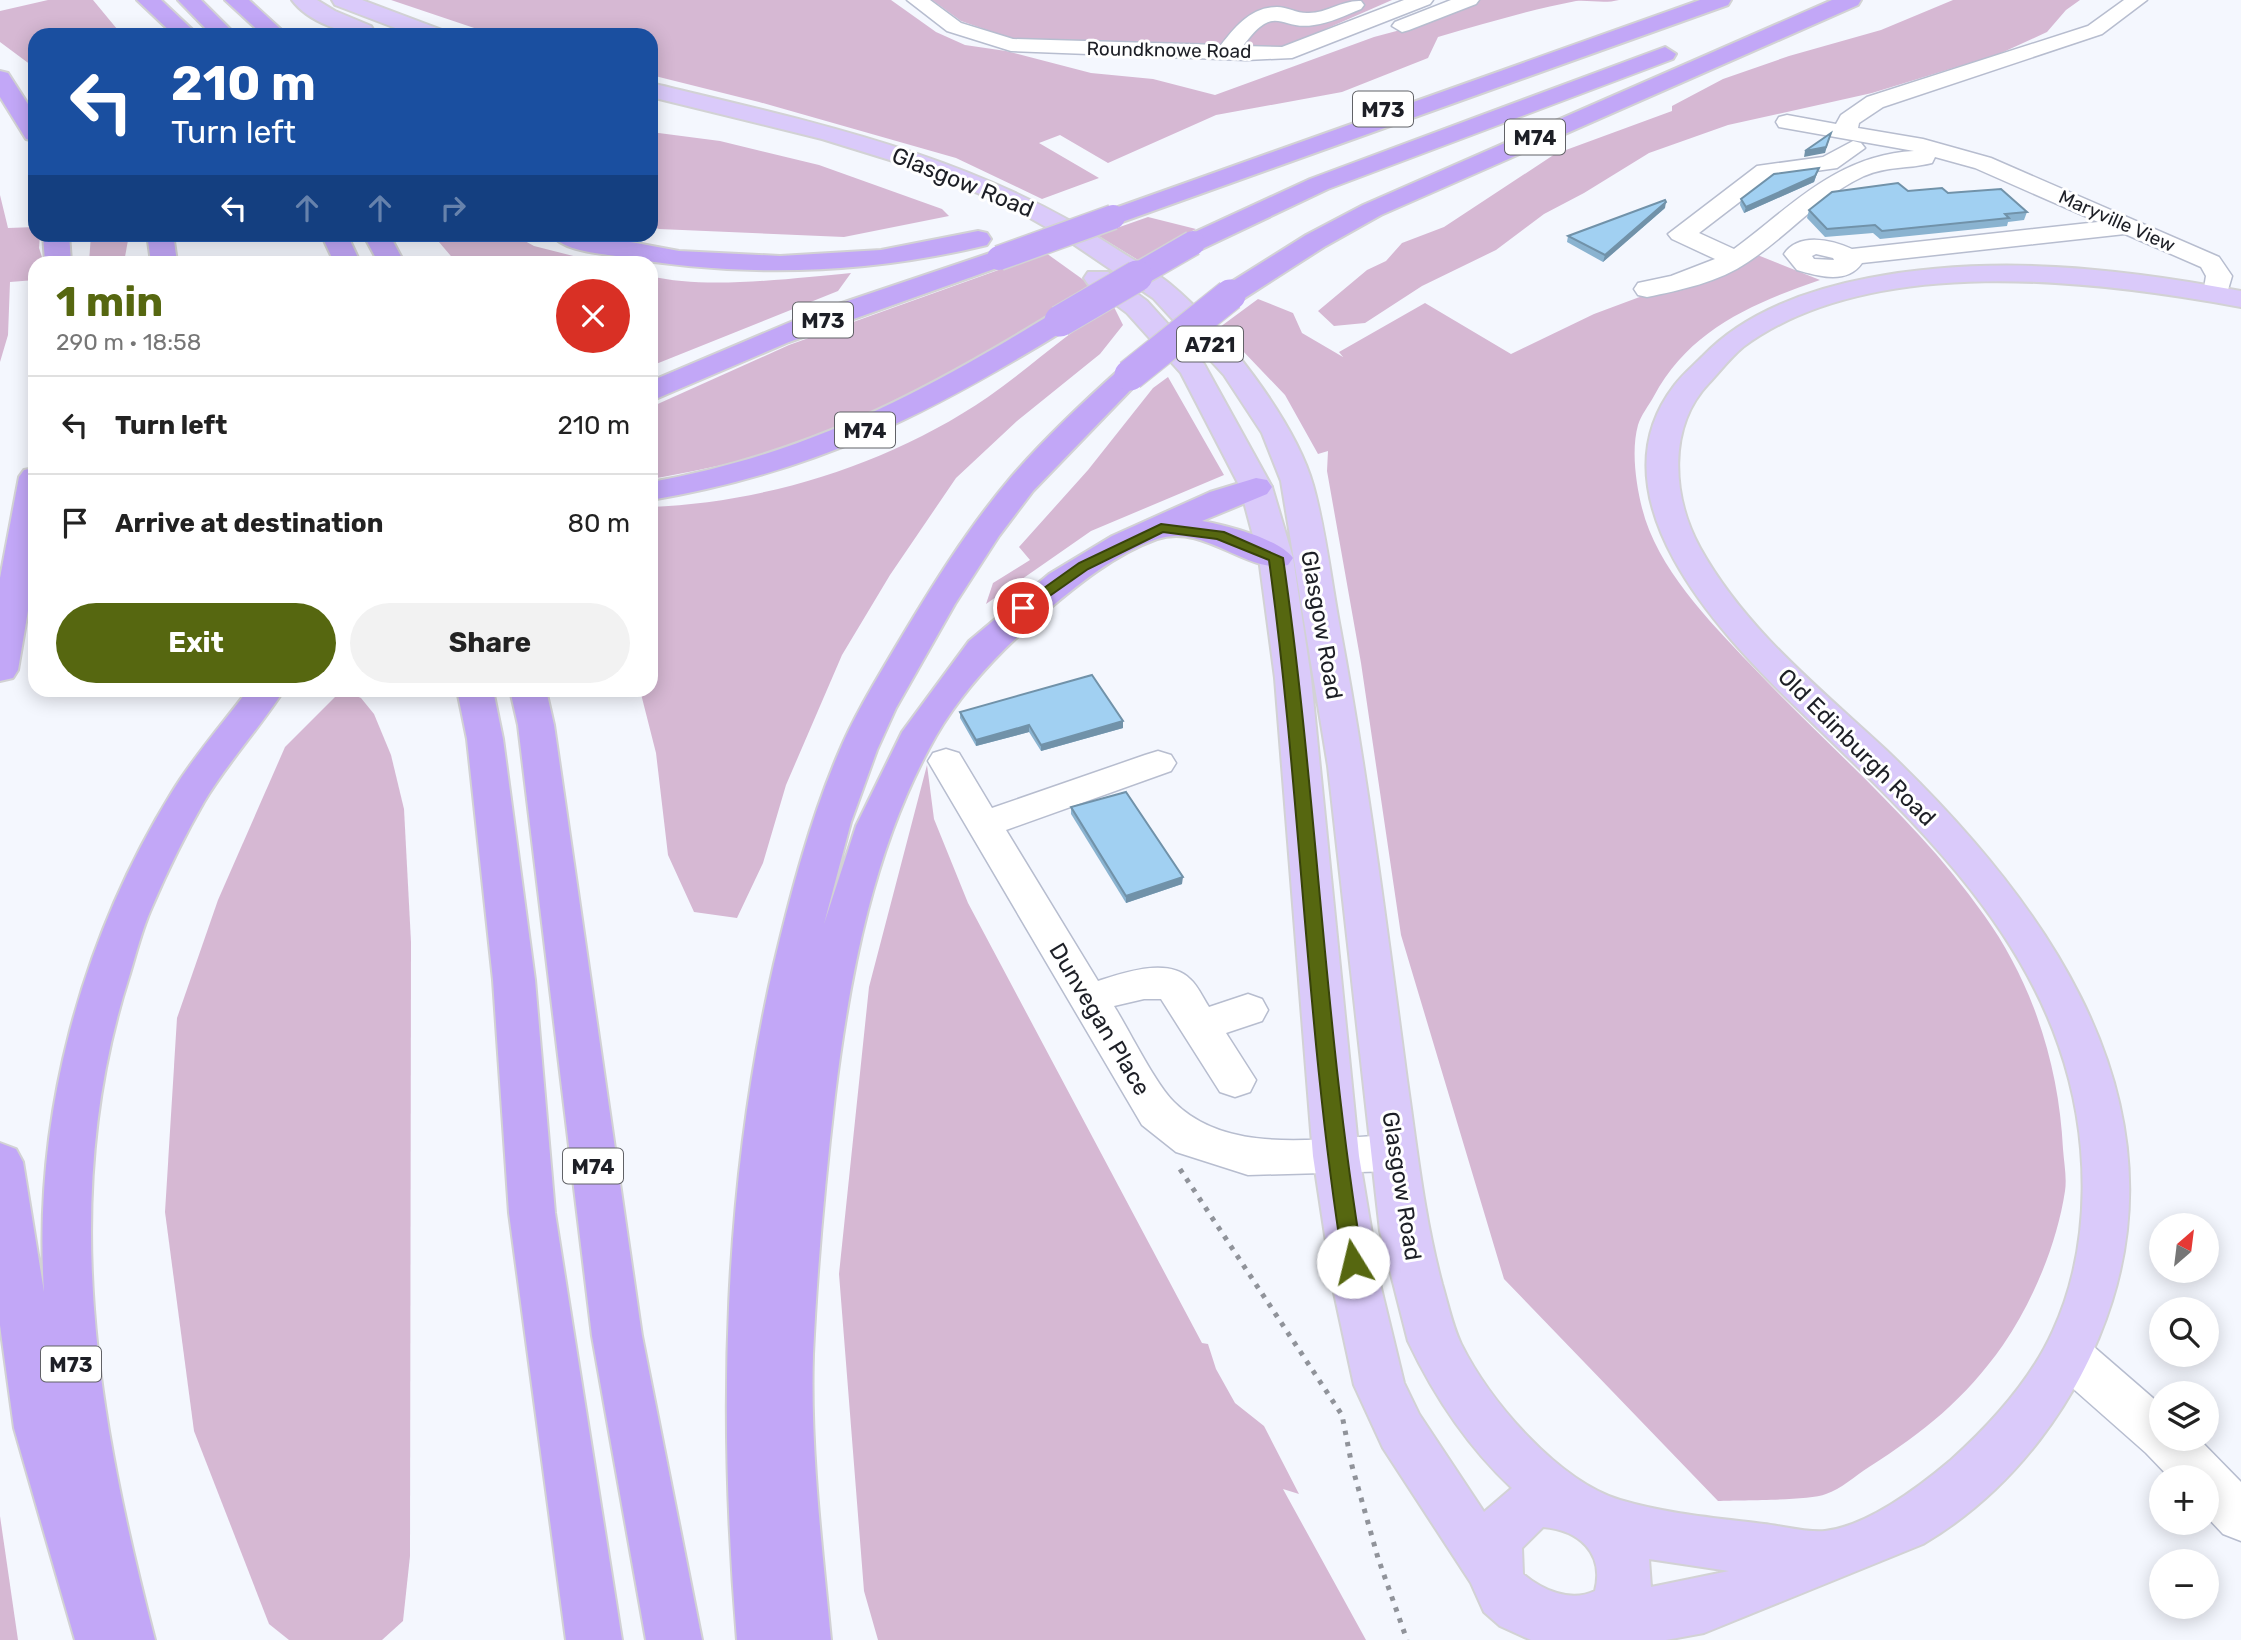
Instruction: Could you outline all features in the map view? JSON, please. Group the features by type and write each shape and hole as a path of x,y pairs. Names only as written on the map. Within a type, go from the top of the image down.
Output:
{"highway":[{"path":"148,0 179,28"},
{"path":"189,0 218,28"},
{"path":"236,0 268,28"},
{"name":"M73","path":"658,389 988,248 1720,0"},
{"name":"M74","path":"658,489 780,462 871,428 951,388 1193,243 1319,184 1800,0"},
{"name":"M74","path":"765,1640 755,1556 752,1396 761,1176 772,1079 789,986 827,837 870,724 966,559 1040,463 1130,375 1230,295 1315,241 1372,210 1850,0"},
{"path":"0,61 28,83"},
{"path":"0,78 28,123"},
{"path":"584,242 679,258 780,264 988,248"},
{"path":"803,1640 791,1500 789,1351 815,1066 834,969 854,890 893,783 915,736 974,653 1032,601 1084,566 1221,499 1256,487"},
{"path":"0,670 28,516"},
{"path":"1161,528 1219,535 1276,558"},
{"name":"M74","path":"789,1351 787,1131 807,986 831,872 846,823 927,623"},
{"name":"M73","path":"127,1640 94,1506 71,1362 65,1209 78,1082 91,1023 121,935 147,873 179,811 260,697"},
{"name":"M74","path":"476,697 485,739 513,980 532,1213 594,1640"},
{"name":"M74","path":"530,697 536,725 617,1336 674,1640"},
{"path":"0,1162 40,1428 103,1640"}],"main road":[{"path":"303,0 327,16 355,28"},
{"path":"343,0 417,28"},
{"name":"Glasgow Road","path":"658,92 842,138 928,164 1018,201 1069,229 1163,292 1235,370 1277,433 1297,481 1347,766 1404,1231 1433,1341 1459,1387 1503,1446 1581,1511"},
{"name":"Glasgow Road","path":"658,110 882,168 951,194 1028,231 1138,307 1194,370 1256,487 1276,558 1293,678 1336,1156 1357,1288 1379,1385 1401,1430 1458,1521 1496,1600"},
{"name":"Old Edinburgh Road","path":"1601,1631 1706,1606 1907,1524 1959,1486 2010,1440 2048,1391 2069,1355 2090,1304 2104,1245 2108,1195 2104,1135 2087,1057 2045,963 1986,881 1882,769 1763,653 1700,575 1673,526 1663,479 1662,453 1666,433 1679,402 1700,372 1746,332 1813,301 1891,283 1991,274 2114,278 2229,297"},
{"path":"1235,370 1280,474 1278,480 1256,487"},
{"path":"1539,1503 1581,1511 1618,1544 1625,1562 1623,1594 1601,1631 1572,1638 1549,1633 1520,1619 1496,1600 1497,1537 1510,1520 1539,1503"},
{"name":"Old Edinburgh Road","path":"1581,1511 1668,1538 1825,1557"}],"street":[{"name":"Roundknowe Road","path":"917,0 954,27 1011,45 1072,49 1284,53 1423,0"},
{"path":"1366,0 1311,20 1276,13 1249,23 1228,51 1290,61 1320,61 1469,0"},
{"path":"1735,259 1681,234 1765,171 1829,163 1853,148 1849,120 1875,102 2095,30 2137,0"},
{"path":"1787,122 1923,146 1988,165"},
{"path":"1647,289 1686,280 1735,259 1832,181 1854,170 1877,162 1908,158 1988,165"},
{"name":"Maryville View","path":"1988,165 2210,262 2229,297"},
{"path":"1847,257 2131,226"},
{"name":"Dunvegan Place","path":"946,761 1157,1114 1191,1140 1248,1157 1395,1153"},
{"path":"984,824 1158,764"},
{"path":"1088,999 1128,988 1169,985 1175,988 1235,1080"},
{"path":"1200,1026 1248,1010"},
{"path":"2069,1355 2149,1425"},
{"path":"2177,1451 2190,1465"},
{"path":"2219,1494 2241,1517"}],"path":[{"path":"1191,1140 1179,1166 1342,1415 1352,1466 1378,1558 1407,1640"}],"shaded area":[{"path":"48,0 93,0 116,28 28,28 28,63 0,42 0,11"},
{"path":"391,0 891,0 936,32 965,45 1006,51 1091,73 1153,79 1215,95 1374,37 1434,21 1478,0 1619,0 1576,1 1438,37 1428,58 1342,92 1216,115 1108,163 1060,135 1039,143 1099,178 1042,199 956,158 759,102 658,77 658,28 474,28"},
{"path":"932,0 1392,0 1280,49 1013,39 961,21"},
{"path":"1953,0 2080,0 2066,10 2047,32 1999,54 1872,93 1728,125 1649,153 1544,214 1496,250 1422,286 1365,323 1334,326 1318,311 1367,270 1386,261 1402,243 1444,227 1555,154 1672,111 1672,106 1723,79 1789,56 1881,30"},
{"path":"658,133 720,141 819,165 942,209 949,216 844,237 659,229"},
{"path":"0,195 8,228 28,227 28,242 39,242 42,256 28,256 28,281 10,282 8,335 0,362"},
{"path":"1148,217 1196,229 1138,260 1097,235"},
{"path":"90,242 128,242 125,256 89,256"},
{"path":"439,242 527,242 573,256 451,256"},
{"path":"1046,253 1092,286 988,353 877,412 764,455 658,478 658,404 789,345"},
{"path":"1755,254 1820,280 1747,309 1725,322 1685,353 1668,373 1641,418 1636,435 1636,478 1649,530 1659,552 1702,612 1931,848 2001,941 2029,997 2049,1056 2056,1087 2066,1186 2050,1251 2024,1310 1989,1364 1942,1413 1889,1454 1832,1492 1790,1499 1718,1501 1504,1279 1401,935 1361,663 1327,471 1328,451 1318,454 1285,395 1220,327 1258,299 1293,313 1302,333 1343,357 1339,352 1425,303 1511,354 1594,314"},
{"path":"851,273 838,291 658,363 658,277 723,283"},
{"path":"1113,305 1123,325 1100,354 1017,421 956,478 890,575 842,655 786,785 763,863 737,918 694,912 668,855 656,753 642,697 658,697 658,507 695,504 783,488 869,460 950,421 988,397"},
{"path":"1168,377 1224,475 1091,531 986,604 993,583 1030,560 1019,547 1088,470 1153,388"},
{"path":"335,697 361,698 374,714 391,755 404,809 411,942 410,1556 403,1621 382,1640 289,1640 269,1624 194,1431 165,1212 177,1018 218,900 285,747"},
{"path":"927,765 934,819 968,903 1202,1343 1208,1344 1216,1369 1235,1403 1264,1426 1299,1494 1283,1489 1366,1640 878,1640 864,1591 839,1274 869,987"},
{"path":"0,1516 18,1640 0,1640"}],"building":[{"path":"1831,133 1826,147 1805,151"},
{"path":"1819,168 1815,176 1746,207 1741,199 1774,174"},
{"path":"1898,183 1908,191 1942,188 1948,193 2001,189 2027,212 2005,214 2009,218 1882,231 1875,225 1827,229 1809,210 1832,192"},
{"path":"1665,200 1666,202 1605,255 1568,236"},
{"path":"1092,675 1123,721 1041,745 1029,725 976,740 960,712"},
{"path":"1126,792 1183,877 1126,896 1071,807"}],"route":[{"path":"1023,608 1084,566 1161,528 1219,535 1276,558 1293,678 1336,1156 1353,1262"}]}
